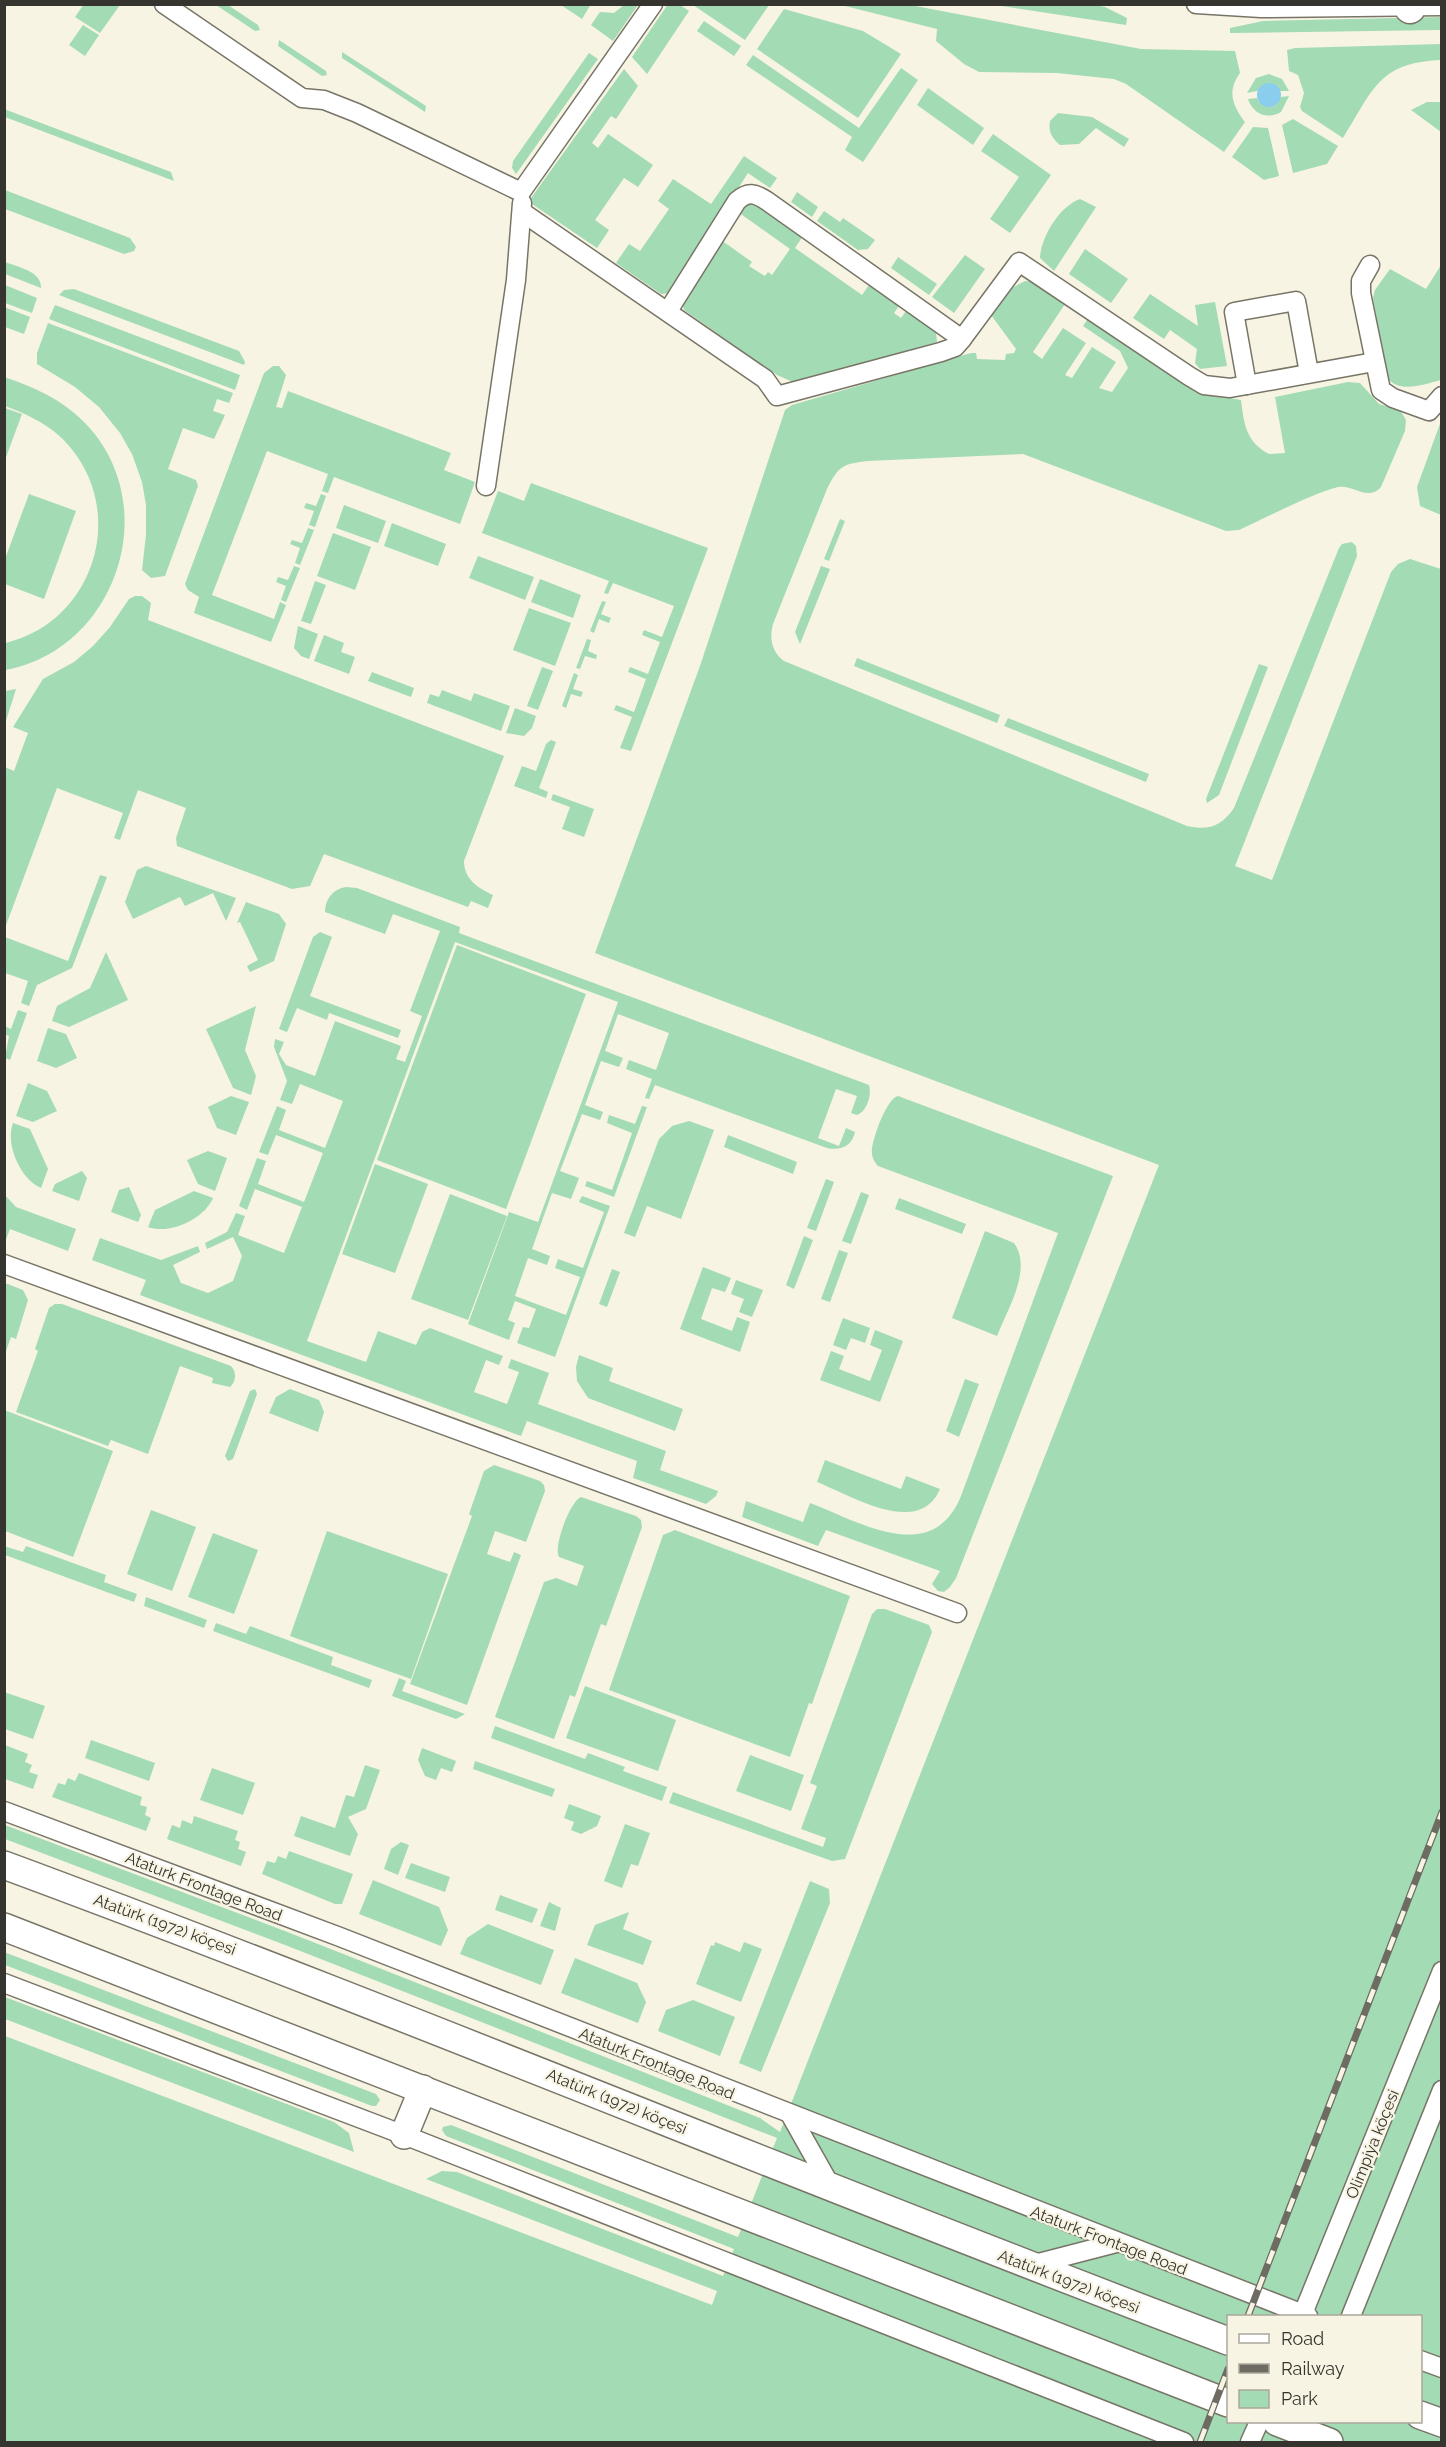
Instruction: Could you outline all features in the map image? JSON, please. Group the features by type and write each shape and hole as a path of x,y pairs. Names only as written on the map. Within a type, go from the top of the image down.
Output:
{"main road":[{"name":"Atatürk (1972) köçesi","path":"4,1865 244,1954 830,2185 1028,2266 1227,2341"},
{"path":"4,1927 1227,2403"},
{"path":"404,2135 423,2089"},
{"path":"1422,2416 1442,2423"},
{"path":"1282,2423 1312,2435"}],"street":[{"path":"164,4 302,98 324,100 357,113 521,192"},
{"path":"486,486 516,280 522,212 521,192 653,4"},
{"path":"1196,4 1261,8 1442,6"},
{"path":"668,311 737,201 744,195 752,193 767,201 962,339"},
{"path":"522,212 765,379 777,396 941,352 955,346 1019,262 1204,385 1230,388 1374,362"},
{"path":"1370,265 1361,281 1361,293 1378,383 1386,394 1429,411 1442,396"},
{"path":"1247,385 1234,312 1296,301 1309,373"},
{"path":"4,1264 957,1613"},
{"name":"Ataturk Frontage Road","path":"4,1811 340,1937 1301,2315"},
{"name":"Olimpiýa köçesi","path":"1304,2315 1442,1971"},
{"path":"4,1983 404,2135 1184,2442"},
{"path":"1351,2315 1442,2090"},
{"path":"790,2114 830,2185"},
{"path":"1028,2266 1116,2243"},
{"path":"1422,2361 1442,2368"},
{"path":"1250,2442 1258,2423"}],"green space":[{"path":"84,4 120,5 100,33 75,17"},
{"path":"561,4 591,4 582,19 561,5"},
{"path":"668,4 680,5 689,11 647,74 632,57"},
{"path":"1090,4 1105,7 1127,18 1126,25 995,5"},
{"path":"216,5 228,5 258,25 260,30 255,31"},
{"path":"624,5 638,5 613,41 591,25 600,12 614,13"},
{"path":"693,5 769,5 745,40"},
{"path":"841,5 910,5 1141,49 1235,51 1240,73 1232,92 1234,104 1245,122 1224,152 1126,84 1114,79 1057,73 979,72 964,64 936,41 937,29"},
{"path":"784,9 863,31 901,54 858,118 757,49"},
{"path":"1441,17 1441,30 1230,33 1230,28 1263,21"},
{"path":"704,21 741,46 734,56 697,31"},
{"path":"83,25 99,35 85,56 69,45"},
{"path":"279,40 326,71 327,75 322,76 278,46"},
{"path":"1441,44 1441,60 1420,62 1403,67 1390,73 1380,82 1343,138 1302,111 1300,107 1304,93 1298,75 1289,71 1287,50"},
{"path":"342,52 426,106 425,112 342,58"},
{"path":"589,53 598,59 516,174 512,168 513,161"},
{"path":"753,55 859,128 901,68 918,80 863,162 845,150 852,137 746,65"},
{"path":"624,69 638,86 616,119 611,116 592,143 598,148 608,134 653,165 638,187 624,178 595,220 609,230 597,248 532,204 531,198"},
{"path":"1269,74 1282,79 1289,91 1280,91 1278,87 1247,93 1256,78"},
{"path":"928,88 984,128 973,145 917,105"},
{"path":"1289,96 1281,112 1271,115 1257,112 1248,99 1257,98 1259,102 1271,107 1277,104 1281,97"},
{"path":"1427,102 1441,102 1441,132 1411,110"},
{"path":"4,109 171,172 174,181 5,117"},
{"path":"1058,113 1092,117 1129,139 1124,147 1096,128 1079,144 1060,145 1050,132 1050,121"},
{"path":"1293,119 1338,146 1327,164 1293,173 1282,125"},
{"path":"1253,127 1268,128 1279,176 1264,180 1232,157"},
{"path":"993,134 1051,175 1010,233 990,219 1019,177 981,151"},
{"path":"744,156 777,178 770,188 748,173 671,293 661,294 616,263 629,244 640,251 669,209 658,201 673,179 711,204"},
{"path":"5,190 130,238 136,247 134,251 124,254 5,209"},
{"path":"797,192 818,207 812,217 791,202"},
{"path":"1080,199 1096,207 1054,271 1040,258 1044,240 1053,223 1065,208"},
{"path":"746,203 754,203 803,236 795,248 862,295 869,285 899,306 894,313 901,318 906,311 936,333 937,342 795,383 777,375 684,310 682,303 721,240 752,262 749,266 765,276 768,272 772,275 790,249 738,212"},
{"path":"824,211 840,222 843,218 875,240 868,249 858,250 817,221"},
{"path":"1085,249 1128,279 1111,303 1069,274"},
{"path":"965,255 985,269 954,313 932,297"},
{"path":"898,257 937,284 929,295 891,268"},
{"path":"5,262 33,274 40,282 41,288 5,274"},
{"path":"1441,265 1441,380 1412,387 1397,385 1386,376 1373,298 1375,290 1390,269 1426,289"},
{"path":"1025,281 1035,282 1067,301 1033,352 1042,359 1063,328 1086,343 1065,375 1072,378 1092,347 1116,362 1099,388 1112,392 1128,368 1120,351 1083,326 1089,317 1202,393 1241,400 1245,424 1251,438 1255,444 1269,454 1285,453 1275,397 1348,382 1360,383 1379,404 1400,410 1406,420 1405,431 1381,487 1376,491 1366,493 1338,487 1301,501 1239,530 1226,531 1023,454 868,461 847,465 839,470 827,489 773,624 772,645 784,661 1187,826 1202,828 1214,826 1225,819 1234,808 1339,548 1342,544 1352,542 1356,546 1357,556 1235,866 1272,880 1391,572 1398,564 1410,559 1441,569 1441,2442 5,2442 5,2036 712,2305 717,2291 426,2179 442,2171 457,2172 723,2276 734,2249 446,2136 442,2130 443,2127 451,2125 738,2237 777,2138 285,1945 5,1839 5,1825 290,1933 760,2118 780,2132 1159,1165 595,953 700,666 785,410 792,405 971,353 976,353 977,359 1005,360 1006,354 1014,353 1016,349 991,315 1008,290"},
{"path":"5,285 37,298 32,313 5,303"},
{"path":"74,289 239,351 245,362 244,365 59,295 64,290"},
{"path":"1150,294 1198,326 1195,305 1215,302 1227,366 1200,369 1195,363 1197,349 1170,330 1164,339 1133,318"},
{"path":"55,305 240,375 235,390 49,319"},
{"path":"4,307 30,317 24,334 5,327"},
{"path":"48,323 233,393 229,403 217,399 213,411 225,415 214,439 183,428 168,469 196,480 198,486 165,576 151,578 142,570 146,535 146,505 142,482 132,454 120,433 99,407 75,387 37,364 37,353"},
{"path":"273,366 279,366 286,375 276,407 282,408 288,391 451,453 444,470 475,482 460,524 334,477 328,493 322,491 328,474 267,451 212,595 274,619 280,602 286,605 271,642 194,613 199,597 188,590 185,584 264,373"},
{"path":"4,377 47,394 66,406 83,421 108,454 122,492 124,531 117,569 101,604 76,634 44,657 5,670 5,643 35,632 60,614 79,590 92,563 98,534 97,504 87,474 70,447 56,433 32,417 5,406"},
{"path":"5,408 22,414 5,460"},
{"path":"1441,421 1441,515 1420,506 1417,487"},
{"path":"531,483 708,548 631,751 620,748 632,717 614,710 616,705 634,712 646,679 628,672 630,667 648,674 660,642 642,635 644,630 662,637 674,606 613,583 608,594 604,593 609,581 482,533 498,491 524,501"},
{"path":"29,494 76,511 44,599 5,584 5,559"},
{"path":"321,494 326,496 315,527 309,525 314,511 304,508 306,503 316,506"},
{"path":"344,505 386,521 378,543 336,528"},
{"path":"840,519 845,521 829,561 824,559"},
{"path":"392,523 446,544 438,566 384,546"},
{"path":"308,528 314,530 300,565 295,563 300,548 290,544 292,540 302,543"},
{"path":"333,533 371,547 355,590 317,576"},
{"path":"478,556 534,577 525,600 469,578"},
{"path":"294,566 300,568 286,602 281,600 286,586 276,582 278,577 288,580"},
{"path":"821,566 830,569 800,644 795,632"},
{"path":"540,579 581,595 573,618 531,602"},
{"path":"315,581 326,585 311,624 301,621"},
{"path":"142,596 151,603 148,620 504,756 464,861 469,878 493,895 488,908 471,901 468,907 324,854 310,886 292,889 177,846 176,838 186,808 138,790 120,840 114,838 123,813 57,788 5,928 5,767 14,771 28,733 13,727 43,679 74,662 93,646 110,627 129,599"},
{"path":"602,601 606,602 601,614 611,618 609,623 599,619 594,633 590,631"},
{"path":"529,608 571,623 555,666 513,650"},
{"path":"298,626 318,634 309,659 301,656 294,648"},
{"path":"324,635 344,643 341,652 355,657 349,674 314,661"},
{"path":"587,639 591,640 588,651 597,655 596,659 585,656 580,669 576,668"},
{"path":"857,658 1000,715 997,723 854,666"},
{"path":"1259,664 1268,667 1219,795 1207,803 1206,799"},
{"path":"542,667 553,671 538,710 527,706"},
{"path":"372,672 414,688 411,697 368,681"},
{"path":"574,673 578,675 573,689 583,692 581,697 571,694 566,708 562,706"},
{"path":"16,689 5,724 5,691"},
{"path":"442,690 471,701 474,693 510,706 501,731 427,703 430,694 439,697"},
{"path":"515,708 536,716 532,728 524,736 506,733"},
{"path":"1008,718 1149,774 1146,782 1004,726"},
{"path":"551,740 556,742 539,788 548,792 546,798 514,786 522,766 536,771 546,744"},
{"path":"553,794 594,809 584,837 562,829 570,807 551,800"},
{"path":"146,866 236,898 226,921 213,893 185,906 180,897 133,919 125,902 137,870"},
{"path":"100,875 107,877 72,968 37,985 29,1006 21,1003 28,981 5,973 5,937 68,961"},
{"path":"346,887 357,888 460,927 459,933 869,1085 868,1102 864,1110 857,1115 851,1113 857,1096 836,1089 818,1138 839,1146 846,1128 855,1132 849,1144 837,1149 827,1148 655,1085 649,1099 645,1098 652,1079 626,1069 629,1060 656,1070 669,1033 618,1014 605,1051 623,1058 619,1067 601,1061 585,1105 603,1112 600,1120 582,1114 560,1171 579,1178 571,1199 552,1193 532,1249 550,1256 547,1265 528,1258 515,1296 566,1315 580,1277 555,1268 558,1259 583,1268 604,1212 579,1202 582,1196 610,1206 555,1357 517,1343 523,1327 529,1328 536,1309 515,1301 508,1320 515,1323 509,1340 468,1324 509,1212 538,1222 618,1002 455,942 307,1341 366,1362 378,1331 416,1345 422,1332 430,1328 503,1356 499,1365 486,1360 474,1392 507,1404 519,1372 508,1368 511,1359 549,1373 538,1404 666,1451 660,1470 718,1491 716,1496 706,1504 633,1478 637,1461 527,1421 521,1436 140,1295 146,1280 92,1260 100,1238 161,1260 198,1246 200,1252 173,1265 181,1283 208,1293 233,1281 242,1256 233,1237 207,1249 205,1243 227,1232 236,1213 245,1216 238,1235 284,1253 302,1207 255,1189 247,1210 239,1206 257,1158 266,1161 258,1184 304,1202 323,1153 276,1135 268,1155 259,1152 277,1106 286,1110 279,1130 325,1148 343,1101 300,1084 292,1104 280,1100 287,1081 274,1047 275,1039 284,1042 279,1054 286,1065 315,1076 335,1021 401,1046 396,1059 405,1062 422,1016 410,1011 440,931 393,914 385,934 325,912 326,903 331,895"},
{"path":"246,902 279,914 286,924 274,961 250,972 247,966 258,960 240,922 237,923"},
{"path":"320,932 332,937 310,996 401,1030 398,1038 329,1013 327,1020 297,1008 287,1032 279,1029 313,937"},
{"path":"457,945 586,994 506,1209 377,1160"},
{"path":"106,952 128,1000 69,1027 52,1021 57,1006 90,988"},
{"path":"256,1006 245,1050 256,1076 251,1095 233,1088 206,1029"},
{"path":"18,1010 27,1013 10,1060 5,1058 9,1036 5,1034 5,1026 11,1029"},
{"path":"48,1028 66,1034 77,1058 56,1068 37,1061"},
{"path":"28,1083 47,1091 57,1111 33,1122 16,1116"},
{"path":"231,1096 249,1102 236,1135 217,1128 208,1107"},
{"path":"898,1096 1113,1176 956,1578 944,1592 938,1591 932,1584 940,1571 826,1530 818,1546 742,1517 746,1501 803,1522 810,1503 872,1528 893,1533 914,1534 932,1530 948,1517 961,1496 1058,1233 878,1166 872,1154 875,1136 889,1103"},
{"path":"642,1106 647,1107 614,1197 585,1186 587,1181 612,1190 632,1133 607,1123 609,1115 635,1124"},
{"path":"689,1121 714,1130 681,1219 647,1206 635,1237 624,1233 659,1139 672,1126"},
{"path":"13,1123 30,1129 48,1169 41,1188 27,1177 16,1160 11,1141"},
{"path":"728,1135 797,1162 793,1174 724,1147"},
{"path":"208,1151 227,1158 215,1191 198,1184 187,1160"},
{"path":"375,1164 428,1184 395,1273 342,1254"},
{"path":"82,1171 87,1178 79,1201 52,1191 55,1184"},
{"path":"826,1179 834,1182 816,1231 807,1228"},
{"path":"129,1187 141,1215 138,1222 111,1212 119,1190"},
{"path":"194,1191 213,1198 202,1213 176,1227 157,1229 148,1227 155,1210"},
{"path":"861,1192 869,1195 851,1244 842,1241"},
{"path":"450,1194 507,1216 468,1320 411,1299"},
{"path":"5,1195 16,1207 76,1229 68,1251 10,1229 5,1242"},
{"path":"899,1198 966,1224 962,1234 895,1209"},
{"path":"985,1231 1014,1243 1021,1265 1020,1277 1012,1302 997,1336 952,1318"},
{"path":"804,1236 813,1240 794,1289 786,1285"},
{"path":"839,1250 848,1253 830,1302 821,1299"},
{"path":"703,1267 731,1278 725,1292 712,1288 701,1319 732,1331 737,1317 750,1322 740,1352 680,1329"},
{"path":"612,1269 620,1272 607,1307 599,1304"},
{"path":"736,1280 763,1290 752,1317 739,1312 744,1299 731,1294"},
{"path":"5,1283 23,1290 28,1300 16,1339 11,1337 5,1354"},
{"path":"55,1304 62,1304 231,1366 235,1374 234,1382 230,1387 212,1383 213,1378 180,1366 148,1454 111,1440 108,1446 16,1412 38,1351 35,1349 49,1308"},
{"path":"843,1318 870,1328 865,1343 851,1338 846,1350 833,1345"},
{"path":"875,1330 903,1341 880,1402 820,1380 831,1351 844,1356 839,1369 870,1381 882,1350 870,1345"},
{"path":"579,1355 613,1368 609,1381 683,1409 675,1431 588,1398 577,1381 576,1367"},
{"path":"965,1379 979,1384 959,1437 946,1431"},
{"path":"255,1389 257,1394 233,1459 228,1461 225,1456 250,1391"},
{"path":"290,1389 319,1400 324,1412 318,1432 269,1413 276,1397"},
{"path":"4,1410 113,1451 73,1557 5,1531"},
{"path":"825,1460 901,1489 906,1476 940,1489 930,1503 917,1511 901,1512 884,1509 817,1482"},
{"path":"494,1465 540,1481 545,1491 526,1542 495,1531 487,1554 510,1562 514,1552 521,1555 467,1705 410,1684 472,1516 469,1514 484,1471"},
{"path":"581,1497 636,1516 641,1520 642,1527 606,1626 601,1624 575,1697 570,1695 554,1739 495,1717 544,1582 556,1578 577,1586 584,1566 559,1557 558,1544 568,1515"},
{"path":"151,1510 196,1527 172,1591 127,1574"},
{"path":"675,1530 850,1596 812,1704 809,1703 790,1757 609,1690 663,1535"},
{"path":"327,1531 448,1574 411,1679 290,1636"},
{"path":"213,1533 258,1550 234,1614 188,1597"},
{"path":"4,1546 23,1552 26,1546 106,1575 104,1582 137,1594 134,1602 5,1555"},
{"path":"146,1597 207,1620 204,1628 144,1606"},
{"path":"877,1609 885,1609 929,1625 932,1632 845,1859 832,1861 669,1803 673,1792 823,1847 826,1838 801,1829 817,1786 810,1783 872,1614"},
{"path":"216,1623 246,1634 250,1626 333,1657 331,1665 372,1680 369,1688 213,1631"},
{"path":"399,1678 406,1681 402,1691 465,1714 456,1719 392,1696"},
{"path":"585,1686 676,1720 658,1771 566,1738"},
{"path":"4,1692 45,1706 33,1739 5,1729"},
{"path":"495,1726 585,1759 588,1753 625,1767 623,1771 667,1787 662,1801 491,1738"},
{"path":"91,1740 155,1763 149,1781 85,1758"},
{"path":"5,1745 28,1754 25,1762 32,1765 29,1772 38,1775 33,1789 5,1779"},
{"path":"422,1748 456,1761 452,1772 441,1768 436,1780 425,1776 418,1760"},
{"path":"750,1755 804,1775 791,1811 736,1791"},
{"path":"475,1761 555,1789 552,1797 473,1769"},
{"path":"365,1765 380,1770 366,1809 348,1817 358,1834 350,1856 294,1836 301,1816 335,1828 346,1795 354,1797"},
{"path":"212,1768 255,1783 243,1815 200,1800"},
{"path":"79,1773 142,1797 140,1805 147,1807 145,1815 151,1818 146,1831 52,1797 58,1783 65,1785 68,1778 75,1781"},
{"path":"569,1804 601,1816 597,1826 581,1834 571,1830 574,1822 564,1818"},
{"path":"194,1816 238,1831 235,1840 240,1842 238,1849 246,1852 241,1866 167,1839 172,1825 180,1828 182,1820 192,1824"},
{"path":"625,1824 650,1833 638,1866 631,1864 622,1888 604,1881"},
{"path":"401,1842 409,1845 398,1875 384,1869 391,1849"},
{"path":"289,1851 353,1874 342,1904 335,1904 262,1874 267,1861 275,1863 278,1856 286,1859"},
{"path":"411,1863 450,1877 445,1892 405,1878"},
{"path":"373,1880 439,1907 448,1930 441,1946 359,1914"},
{"path":"810,1881 829,1889 830,1903 761,2072 739,2063"},
{"path":"500,1895 538,1909 532,1923 495,1910"},
{"path":"549,1902 561,1908 555,1931 540,1926"},
{"path":"629,1912 623,1929 652,1941 643,1965 587,1945 595,1925"},
{"path":"488,1924 554,1950 541,1985 460,1954 467,1938"},
{"path":"715,1942 740,1952 744,1942 762,1949 741,2002 696,1984 711,1945 714,1946"},
{"path":"4,1952 376,2094 380,2100 376,2106 372,2106 5,1965"},
{"path":"575,1958 637,1983 646,2002 638,2023 561,1993"},
{"path":"5,1997 334,2122 349,2133 354,2152 5,2019"},
{"path":"693,2000 735,2017 720,2056 658,2031 666,2010"}],"water":[{"path":"1269,83 1278,86 1281,95 1278,104 1269,107 1260,104 1257,95 1260,86"}],"railway":[{"path":"1248,2315 1442,1812"},
{"path":"1200,2442 1227,2372"}]}
